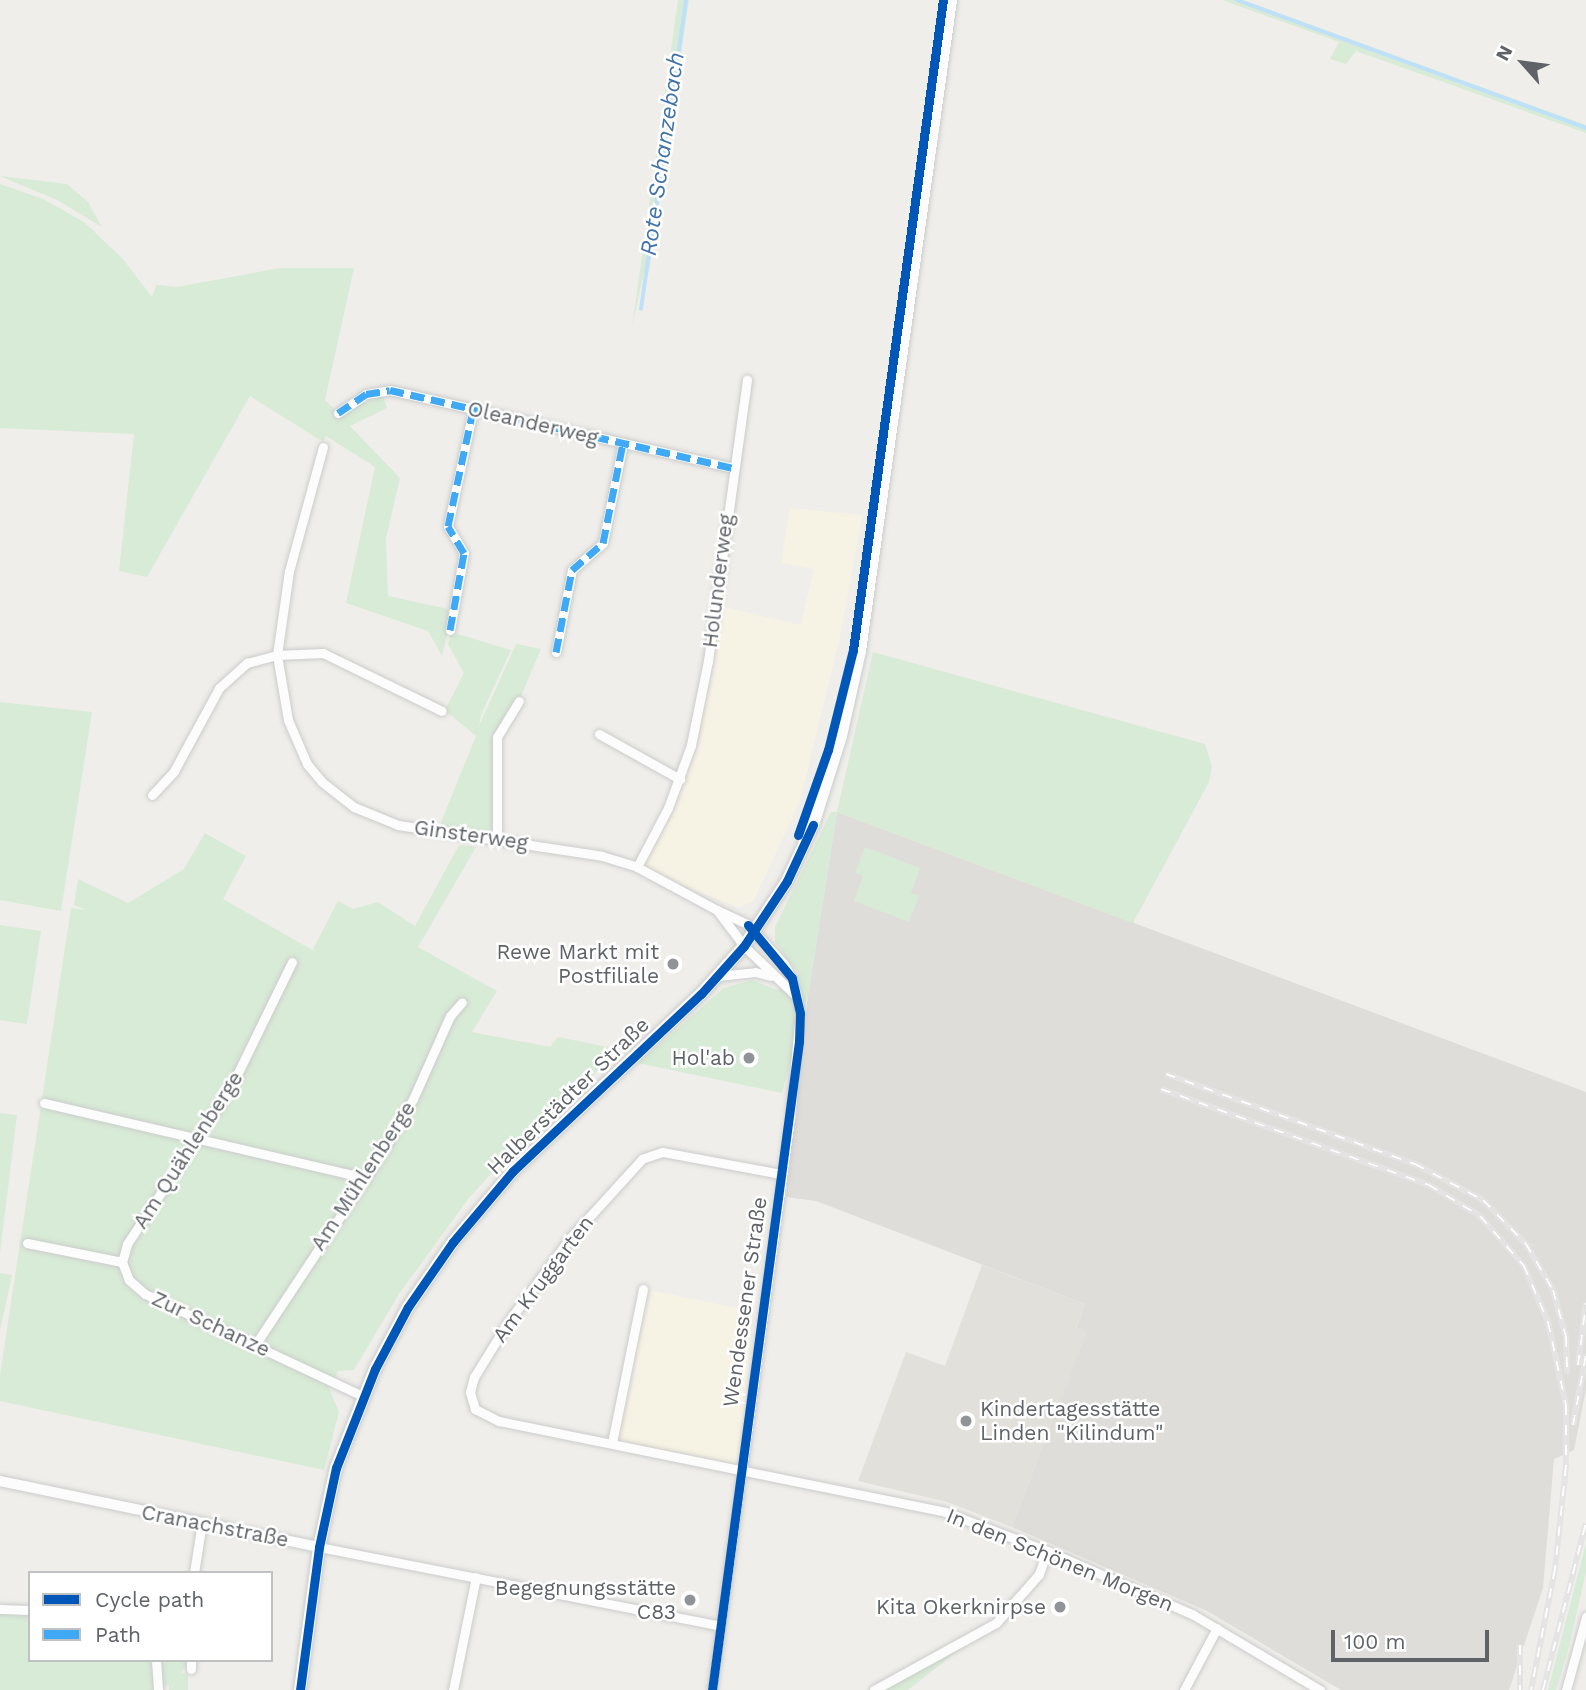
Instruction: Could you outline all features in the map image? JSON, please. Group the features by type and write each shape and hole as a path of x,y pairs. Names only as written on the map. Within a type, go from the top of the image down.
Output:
{"main road":[{"name":"Halberstädter Straße","path":"300,1690 319,1547 336,1468 363,1396 408,1307 483,1204 718,976 744,946 787,881 813,825 851,694 951,0"}],"street":[{"name":"Holunderweg","path":"636,867 680,779 708,661 747,380"},
{"name":"Oleanderweg","path":"338,413 380,390 733,468"},
{"path":"450,630 464,553 448,526 473,410"},
{"path":"556,652 572,570 603,543 623,443"},
{"name":"Ginsterweg","path":"323,447 289,571 276,655 296,743 307,764 339,797 398,825 555,846 636,867 754,932"},
{"path":"152,794 174,771 229,676 247,663 276,655 323,653 337,657 442,711"},
{"path":"497,839 497,737 519,701"},
{"path":"599,734 680,779"},
{"name":"Ginsterweg","path":"717,910 744,946"},
{"name":"Wendessener Straße","path":"712,1690 799,1041 797,997 783,964 754,932"},
{"path":"744,946 797,997"},
{"name":"Am Quählenberge","path":"122,1262 127,1244 199,1140 236,1077 292,962"},
{"path":"718,976 755,972 774,976"},
{"name":"Am Mühlenberge","path":"255,1345 263,1325 366,1178 413,1099 450,1016 462,1002"},
{"path":"44,1103 366,1178"},
{"name":"Am Kruggarten","path":"740,1469 481,1416 471,1404 470,1392 478,1368 570,1238 649,1154 662,1152 781,1174"},
{"path":"26,1243 122,1262"},
{"name":"Zur Schanze","path":"122,1262 129,1280 145,1294 363,1396"},
{"path":"612,1443 643,1289"},
{"name":"In den Schönen Morgen","path":"740,1469 945,1512 1047,1550 1217,1628 1320,1690"},
{"name":"Cranachstraße","path":"0,1481 720,1626"},
{"path":"194,1571 202,1522"},
{"path":"874,1690 996,1623 1039,1574 1047,1550"},
{"path":"453,1690 476,1577"},
{"path":"0,1609 28,1610"},
{"path":"1566,1690 1586,1617"},
{"path":"1184,1690 1217,1628"},
{"path":"156,1662 158,1690"}],"shaded area":[{"path":"790,508 862,515 841,632 800,801 753,902 738,907 637,867 680,779 715,605 801,625 814,569 781,563"},
{"path":"837,812 1586,1092 1586,1389 1574,1450 1554,1459 1543,1588 1509,1690 1341,1690 1207,1611 1012,1527 1086,1332 1076,1328 1085,1304 816,1201 786,1197 808,995"},
{"name":"Kindertagesstätte Linden \"Kilindum\"","path":"982,1265 1085,1304 1076,1327 1087,1332 1012,1527 947,1502 858,1481 906,1352 945,1366"},
{"path":"643,1289 752,1311 740,1469 613,1443"}],"green space":[{"path":"678,0 689,0 649,272 644,272 632,327"},
{"path":"1222,0 1243,0 1586,125 1586,133 1356,51 1346,64 1330,59 1339,42"},
{"path":"0,176 67,184 88,202 102,227 57,200"},
{"path":"0,184 43,199 84,222 122,258 152,297 156,285 177,287 280,268 354,268 325,400 338,413 383,396 387,408 350,426 400,478 386,538 388,596 453,610 442,656 428,631 346,603 375,467 326,436 323,442 250,396 147,577 119,571 134,434 0,428"},
{"path":"451,632 511,650 481,715 479,726 516,644 541,649 519,701 501,725 497,839 437,832 476,736 445,710 464,673 448,644"},
{"path":"873,652 1205,744 1212,766 1209,782 1133,923 837,812"},
{"path":"0,702 92,712 61,911 0,900"},
{"path":"831,812 837,812 808,995 782,1093 638,1063 724,988 752,980 777,990 799,974 775,942 775,927"},
{"path":"205,833 246,856 223,899 316,952 313,949 338,901 353,909 378,902 415,926 459,845 476,847 418,947 497,991 472,1032 550,1047 558,1037 608,1047 613,1057 511,1152 469,1198 399,1294 354,1370 338,1371 329,1388 339,1412 324,1470 0,1401 0,1375 71,908 86,910 74,905 78,879 128,903 184,869"},
{"path":"865,847 920,868 911,893 919,896 909,922 854,901 863,876 855,873"},
{"path":"0,925 41,931 27,1024 0,1020"},
{"path":"0,1113 17,1115 0,1253"},
{"path":"0,1273 12,1275 0,1330"},
{"path":"1586,1543 1586,1572 1568,1650 1556,1690 1548,1690"},
{"path":"0,1605 28,1606 28,1662 187,1662 181,1673 188,1674 188,1690 169,1690 169,1685 151,1690 0,1690"},
{"path":"978,1635 908,1690 874,1690"}],"waterway":[{"name":"Rote Schanzebach","path":"641,309 686,0"},
{"name":"Rote Schanzebach","path":"1237,0 1586,128"}],"railway":[{"path":"1166,1074 1415,1164 1483,1200 1526,1244 1553,1290 1566,1337 1567,1374"},
{"path":"1161,1089 1429,1185 1480,1216 1524,1266 1548,1322 1566,1405 1566,1466 1555,1569 1531,1690"},
{"path":"1578,1365 1586,1303"},
{"path":"1573,1425 1586,1354"},
{"path":"1543,1690 1586,1523"},
{"path":"1520,1645 1520,1690"}],"marked path":[{"path":"338,413 366,394 390,390 733,468"},
{"path":"450,630 464,553 448,526 473,410"},
{"path":"556,652 572,570 603,543 623,443"}],"cycle path":[{"path":"798,835 828,750 853,650 943,0"},
{"path":"300,1690 319,1547 336,1468 375,1369 408,1307 453,1242 513,1171 701,994 744,946 787,881 813,825"},
{"path":"712,1690 799,1041 800,1013 792,978 748,925"}],"place":[{"name":"Rewe Markt mit Postfiliale","path":"673,964"},
{"name":"Hol'ab","path":"749,1058"},
{"name":"Kindertagesstätte Linden \"Kilindum\"","path":"966,1421"},
{"name":"Begegnungsstätte C83","path":"690,1600"},
{"name":"Kita Okerknirpse","path":"1060,1607"}]}
